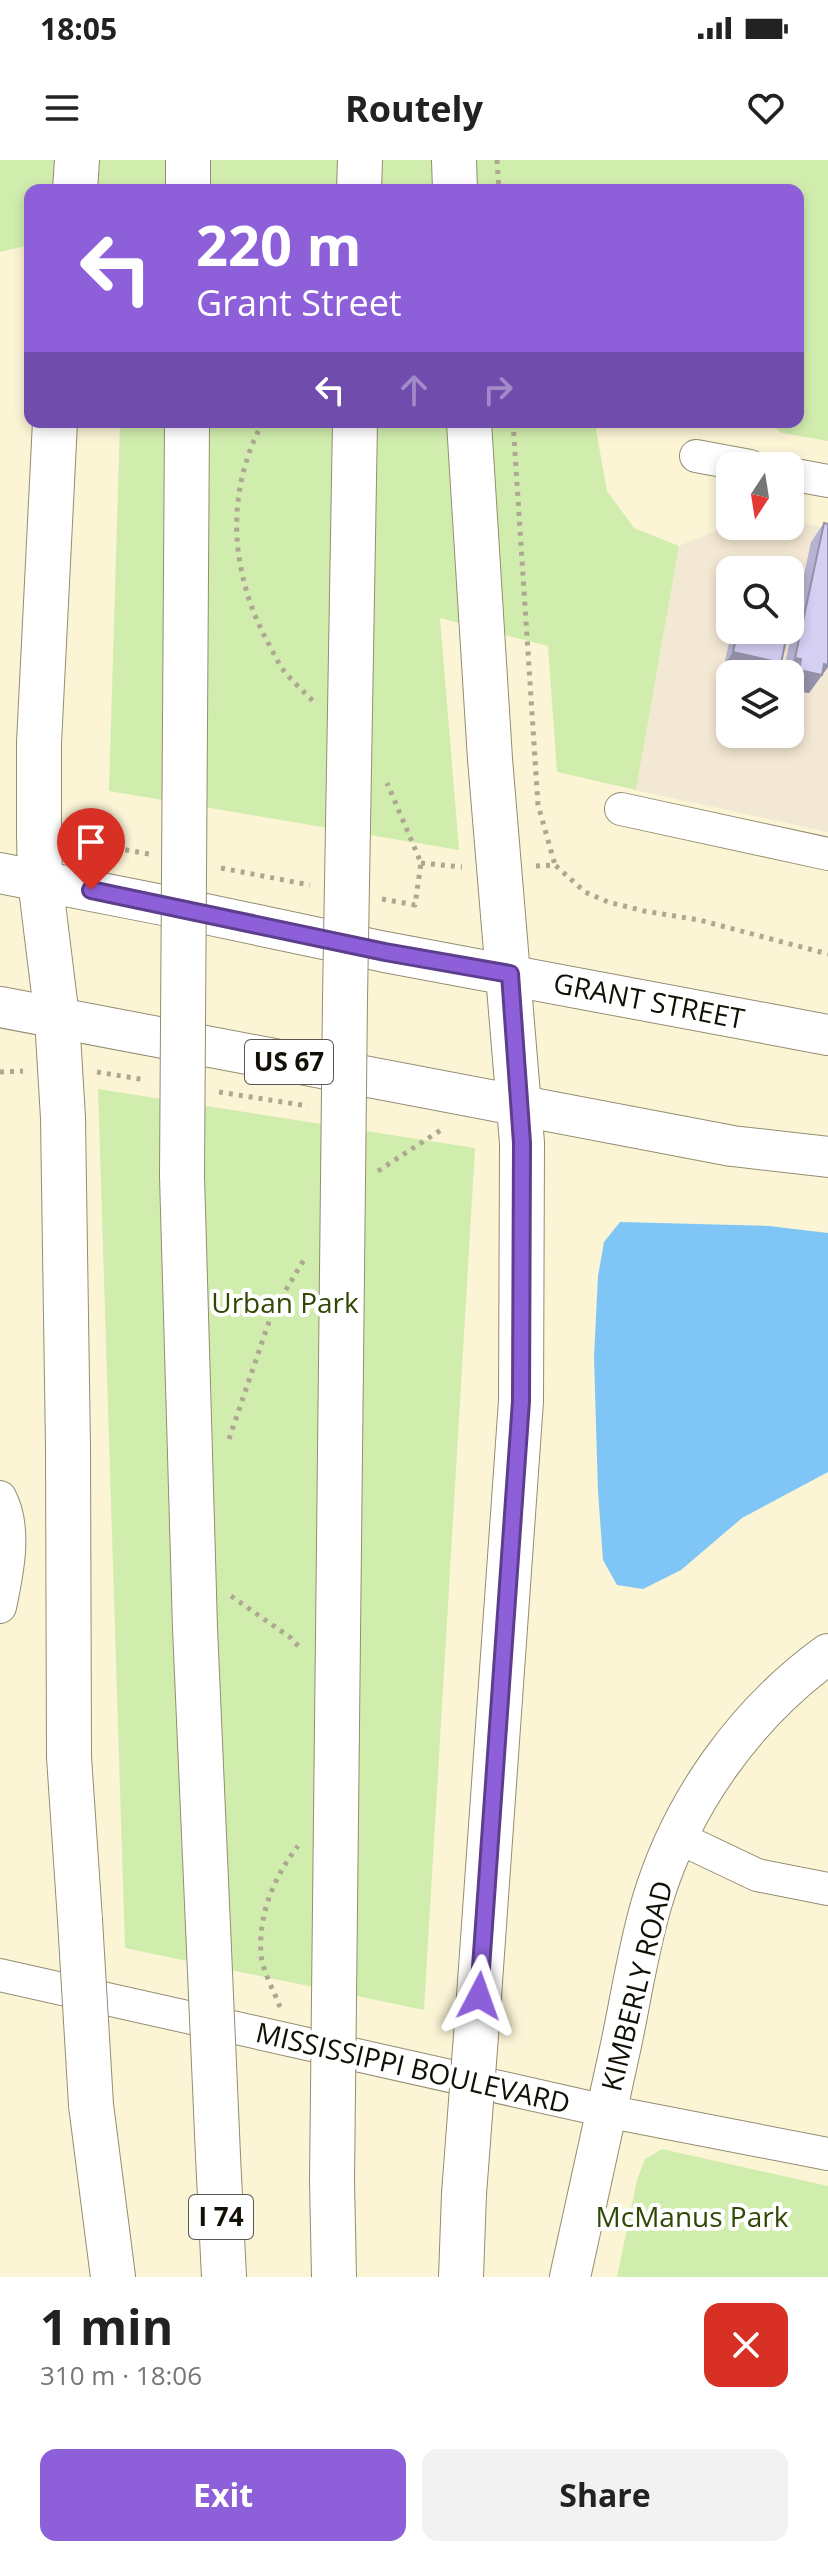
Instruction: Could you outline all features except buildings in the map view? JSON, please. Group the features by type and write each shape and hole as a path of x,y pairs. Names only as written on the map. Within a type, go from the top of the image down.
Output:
{"highway":[{"path":"75,184 77,160"},
{"path":"188,160 188,184"},
{"path":"359,184 360,160"},
{"path":"454,160 455,184"},
{"path":"55,428 39,743 20,877 57,1018 66,1240 69,1757 91,2105 113,2277"},
{"name":"I 74","path":"187,428 182,1176 195,1628 224,2277"},
{"path":"334,2277 332,2181 338,1533 355,428"},
{"path":"461,2277 464,2194 521,1401 520,1105 490,759 469,428"}],"main road":[{"name":"GRANT STREET","path":"20,877 385,952 828,1035"},
{"name":"US 67","path":"0,1007 732,1146 828,1157"},
{"name":"KIMBERLY ROAD","path":"570,2277 652,1902 677,1837 708,1780 749,1725 805,1670 828,1654"}],"street":[{"path":"696,456 716,460"},
{"path":"804,477 828,481"},
{"path":"621,809 828,854"},
{"path":"0,1497 9,1542 0,1607"},
{"path":"677,1837 757,1875 828,1889"},
{"name":"MISSISSIPPI BOULEVARD","path":"0,1975 606,2111 828,2154"}],"path":[{"path":"497,160 499,184"},
{"path":"260,428 236,501 238,560 252,613 283,670 321,709"},
{"path":"513,428 538,805 555,865 585,892 608,902 699,920 828,954"},
{"path":"369,896 415,905 421,863 389,785 379,774"},
{"path":"90,843 152,855"},
{"path":"421,863 470,868"},
{"path":"214,867 322,887"},
{"path":"89,1070 150,1080"},
{"path":"0,1072 18,1071"},
{"path":"212,1090 320,1108"},
{"path":"429,1126 458,1131"},
{"path":"366,1179 444,1128"},
{"path":"226,1448 272,1313 308,1252"},
{"path":"224,1584 231,1596 291,1638 310,1658"},
{"path":"280,2008 261,1956 264,1907 283,1864 301,1841"}],"shaded area":[{"path":"804,524 828,528 828,832 636,790 679,546 716,531 716,540 804,540"}],"green space":[{"path":"0,160 828,160 828,441 782,433 775,428 804,428 804,184 24,184 24,246 0,252"},
{"path":"120,428 598,428 607,491 634,528 679,546 636,790 557,772 548,646 440,618 459,850 109,791"},
{"name":"Urban Park","path":"98,1089 475,1148 424,2010 125,1948"},
{"name":"McManus Park","path":"662,2149 828,2186 828,2277 617,2277 637,2180 645,2159"}],"water":[{"path":"620,1222 769,1226 828,1233 828,1472 742,1518 681,1570 643,1589 617,1585 603,1560 598,1491 594,1358 598,1276 604,1242"}],"route":[{"path":"91,890 385,952 510,974 522,1143 521,1401 479,1996"}]}
